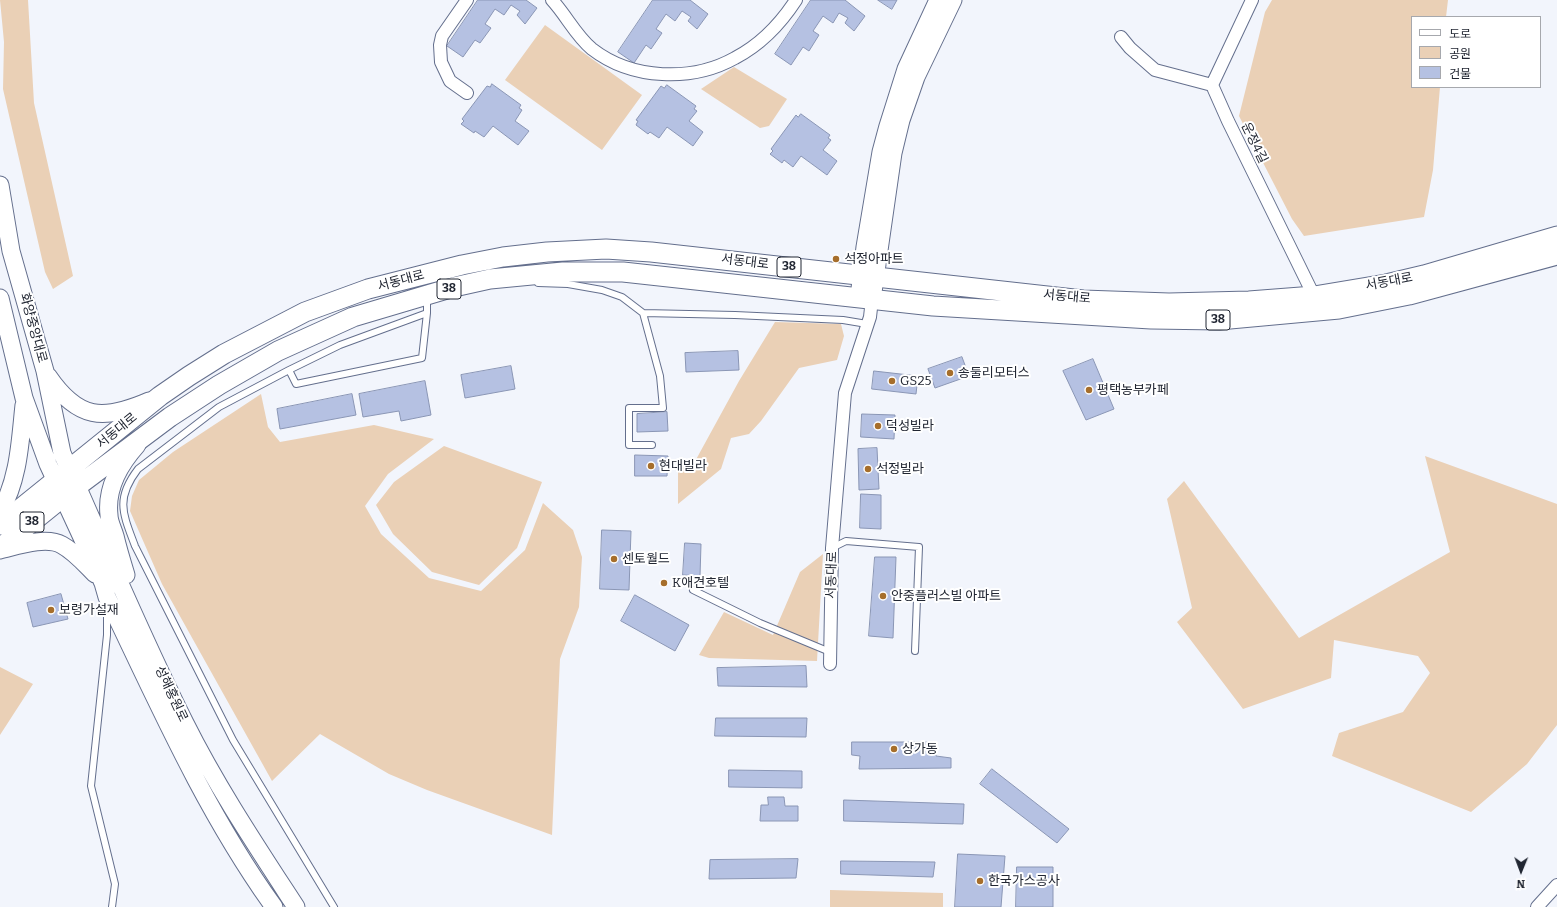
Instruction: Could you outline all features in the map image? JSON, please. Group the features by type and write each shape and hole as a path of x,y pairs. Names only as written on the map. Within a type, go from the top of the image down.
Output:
{"main road":[{"path":"866,298 881,152 906,69 938,0"},
{"path":"868,276 901,120 916,78 953,0"},
{"name":"화양중앙대로","path":"0,185 11,251 44,371 62,453 66,483"},
{"name":"서동대로","path":"0,549 66,483 160,396 224,354 305,312 368,289 462,265 503,257 547,252 606,249 652,252 1083,300 1168,303 1249,301 1314,296 1386,284 1424,275 1557,236"},
{"name":"서동대로","path":"0,525 147,434 219,385 278,351 354,317 427,304 490,279 563,272 623,272 933,306 1151,319 1219,320 1339,309 1409,295 1557,255"},
{"name":"화양중앙대로","path":"0,298 24,398 48,464 66,483"},
{"path":"44,371 56,388 70,402 83,410 92,413 105,414 124,411 160,396"},
{"path":"0,512 7,500 15,474 19,454 24,398"},
{"path":"146,642 110,494 116,476 130,453 147,434"},
{"name":"성해홍원로","path":"66,483 105,590 174,737 250,874 274,907"},
{"name":"성해홍원로","path":"66,483 146,642 185,724 231,806 296,907"},
{"path":"0,549 37,542 61,544 78,557 105,590"}],"street":[{"path":"552,0 581,37 603,56 628,69 647,73 673,74 711,69 735,58 751,48 772,30 796,0"},
{"path":"1121,37 1130,48 1155,70 1212,85 1252,0"},
{"path":"463,2 442,36 440,45 441,62 450,81 467,93"},
{"name":"운정4길","path":"1212,85 1228,121 1314,296"},
{"name":"서동대로","path":"830,658 832,548 845,393 870,317 866,298"},
{"path":"1537,907 1557,885"}],"lane":[{"path":"490,279 523,283"},
{"path":"531,283 568,284 602,290 622,297 643,313 735,314 843,320 867,324"},
{"path":"289,370 296,384 422,358 427,304"},
{"path":"334,907 233,740 136,546 116,516 130,478 138,468 219,407 289,370 427,304"},
{"path":"643,313 660,376 663,408 629,408 629,445 652,445"},
{"path":"832,548 846,541 919,547 915,652"},
{"path":"105,590 107,635 91,786 114,884 112,907"},
{"path":"693,590 830,658"}],"green space":[{"path":"0,0 28,0 34,103 73,276 53,289 45,272 3,89 4,42"},
{"path":"1272,0 1448,0 1446,16 1411,16 1411,88 1440,88 1433,170 1424,217 1304,236 1292,219 1239,116 1265,12"},
{"path":"545,25 642,95 602,150 505,80"},
{"path":"734,67 787,99 769,126 760,128 701,89"},
{"path":"775,322 841,324 844,336 837,360 799,368 761,421 749,434 731,438 721,469 678,504 678,465 693,465 739,381"},
{"path":"261,394 268,427 280,442 374,425 434,439 388,474 365,506 381,534 429,578 481,591 525,550 543,503 573,530 582,557 579,607 560,659 552,835 427,790 389,774 320,734 272,781 162,584 130,511 132,496 139,480 173,452"},
{"path":"444,446 542,482 517,548 479,585 432,572 393,534 376,505 394,482"},
{"path":"1425,456 1557,504 1557,725 1527,764 1471,812 1332,756 1339,733 1403,712 1430,673 1418,656 1334,640 1331,678 1243,709 1177,622 1192,608 1167,499 1184,481 1299,638 1450,552"},
{"path":"823,554 817,661 709,658 699,655 724,612 773,635 800,572"},
{"path":"0,667 33,684 0,735"},
{"path":"830,890 943,893 943,907 830,907"}],"building":[{"path":"478,0 526,0 537,8 525,24 517,15 520,11 511,5 504,15 495,9 485,24 491,28 480,43 475,40 463,57 447,46"},
{"path":"653,0 690,0 708,14 697,29 688,21 691,17 682,11 675,21 666,14 656,29 662,33 651,49 646,45 634,63 618,52"},
{"path":"811,0 845,0 865,16 854,31 845,23 848,18 839,13 833,23 823,16 813,31 819,35 809,51 803,47 791,65 775,54"},
{"path":"878,0 897,0 892,9"},
{"path":"492,84 521,105 519,108 522,110 515,121 529,131 518,145 493,126 484,137 475,131 474,133 461,124 464,121 462,119 487,86 490,87"},
{"path":"667,85 696,106 694,109 697,111 689,121 703,132 693,146 667,127 659,138 650,132 648,134 636,125 638,121 636,120 661,86 664,88"},
{"path":"801,114 830,135 828,138 831,140 823,150 837,161 827,175 801,156 793,167 784,160 782,163 770,154 773,151 771,149 796,115 798,117"},
{"path":"738,351 739,370 686,372 685,353"},
{"path":"962,357 969,376 935,388 928,369"},
{"name":"평택농부카페","path":"1093,359 1114,409 1086,420 1063,371"},
{"path":"511,366 515,389 465,398 461,375"},
{"path":"874,371 918,376 916,394 872,389"},
{"path":"425,381 431,415 401,421 399,411 363,417 359,394"},
{"path":"352,394 356,415 280,429 277,409"},
{"name":"현대빌라","path":"667,412 668,431 637,432 637,414"},
{"name":"덕성빌라","path":"862,414 895,415 894,439 861,437"},
{"name":"석정빌라","path":"877,448 879,489 859,490 858,449"},
{"name":"현대빌라","path":"635,455 668,456 667,476 635,476"},
{"path":"861,494 881,495 881,529 860,528"},
{"path":"602,530 631,531 629,590 600,589"},
{"path":"685,543 701,544 700,576 683,575"},
{"name":"안중플러스빌 아파트","path":"875,557 896,557 893,638 869,636"},
{"path":"61,594 68,619 33,627 27,603"},
{"path":"635,595 689,625 675,651 621,621"},
{"path":"806,666 807,687 718,686 717,668"},
{"path":"716,718 807,718 806,737 715,736"},
{"name":"상가동","path":"852,742 935,742 936,756 951,758 951,768 859,769 860,756 852,755"},
{"path":"992,769 1069,829 1057,843 980,784"},
{"path":"729,770 802,771 802,788 729,787"},
{"path":"768,797 784,797 785,806 798,806 798,821 760,821 761,805 768,805"},
{"path":"844,800 964,804 963,824 844,821"},
{"name":"한국가스공사","path":"958,854 1005,856 1001,907 955,907"},
{"path":"798,859 796,878 709,879 710,860"},
{"path":"841,861 935,862 933,877 841,874"},
{"path":"1017,867 1053,867 1053,907 1016,907"}],"place":[{"name":"석정아파트","path":"836,259"},
{"name":"송둘리모터스","path":"950,373"},
{"name":"GS25","path":"892,381"},
{"name":"평택농부카페","path":"1089,390"},
{"name":"덕성빌라","path":"878,426"},
{"name":"현대빌라","path":"651,466"},
{"name":"석정빌라","path":"868,469"},
{"name":"센토월드","path":"614,559"},
{"name":"K애견호텔","path":"664,583"},
{"name":"안중플러스빌 아파트","path":"883,596"},
{"name":"보령가설재","path":"51,610"},
{"name":"상가동","path":"894,749"},
{"name":"한국가스공사","path":"980,881"}]}
